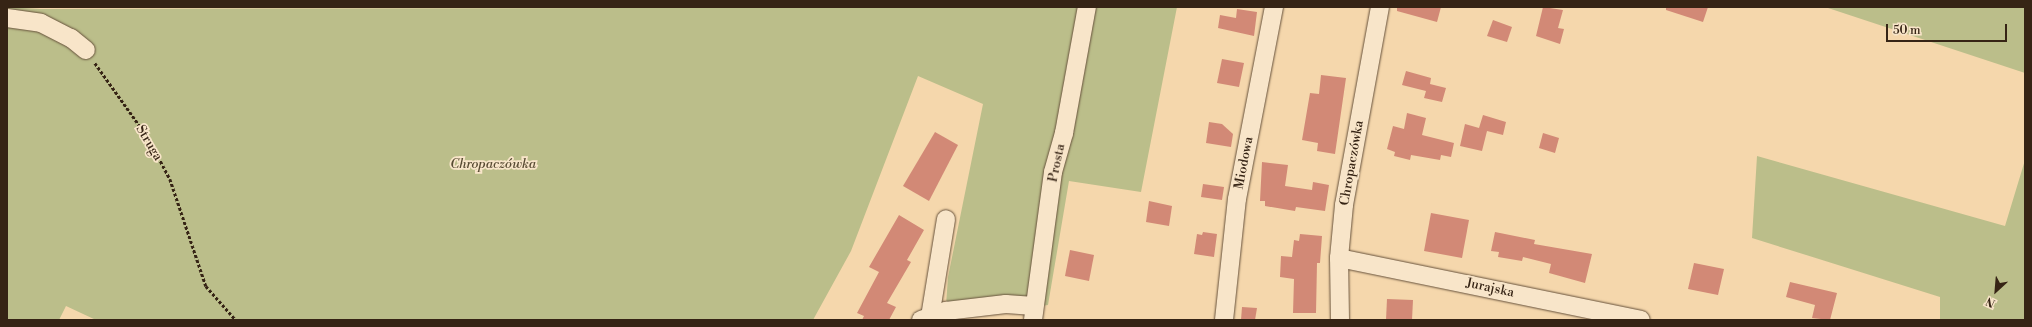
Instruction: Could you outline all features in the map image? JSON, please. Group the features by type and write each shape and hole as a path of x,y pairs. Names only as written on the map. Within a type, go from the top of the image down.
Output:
{"street":[{"name":"Prosta","path":"1034,313 1042,263 1053,172 1064,133 1087,7"},
{"name":"Miodowa","path":"1224,320 1237,199 1274,7"},
{"name":"Chropaczówka","path":"1340,320 1338,258 1344,205 1380,7"},
{"path":"7,18 41,23 71,38 86,50"},
{"path":"925,318 946,220"},
{"name":"Jurajska","path":"1338,258 1641,320"},
{"path":"925,318 946,311 1006,304 1034,313"}],"path":[{"name":"Struga","path":"86,50 149,140 170,178 206,286 236,320"}],"green space":[{"name":"Chropaczówka","path":"7,7 40,9 1177,7 1141,192 1069,181 1048,305 945,319 948,277 983,104 918,76 851,251 813,320 96,320 66,306 59,320 7,320"},
{"path":"1825,7 2025,7 2025,73"},
{"path":"1757,156 2005,226 2025,160 2025,320 1940,320 1940,297 1752,238"}],"building":[{"path":"1397,7 1441,7 1437,22 1397,11"},
{"path":"1543,7 1563,10 1558,28 1564,29 1560,44 1536,36"},
{"path":"1666,7 1708,7 1703,22 1666,10"},
{"path":"1237,9 1257,12 1254,36 1218,28 1220,15 1236,18"},
{"path":"1493,20 1512,27 1507,42 1487,36"},
{"path":"1222,59 1244,63 1239,87 1217,83"},
{"path":"1406,71 1431,78 1430,84 1446,88 1442,102 1424,98 1426,91 1402,85"},
{"path":"1321,75 1346,78 1335,154 1317,151 1318,143 1302,140 1310,93 1319,94"},
{"path":"1407,113 1426,118 1422,135 1454,143 1451,157 1441,155 1440,160 1411,155 1410,160 1394,156 1395,152 1387,149 1393,126 1404,129"},
{"path":"1483,115 1506,122 1503,135 1487,131 1482,151 1460,146 1465,124 1479,128"},
{"path":"1209,122 1222,124 1233,134 1231,147 1206,143"},
{"path":"935,132 958,145 929,201 903,186"},
{"path":"1543,133 1559,138 1555,153 1539,148"},
{"path":"1262,162 1288,165 1285,186 1312,190 1313,182 1329,185 1325,211 1296,207 1295,211 1265,206 1265,201 1260,201"},
{"path":"1203,184 1224,187 1222,200 1201,197"},
{"path":"1149,201 1172,206 1169,226 1146,222"},
{"path":"1431,213 1469,220 1462,258 1424,251"},
{"path":"899,215 924,230 907,260 911,262 887,303 896,307 889,320 862,320 864,316 857,313 879,272 869,267"},
{"path":"1203,232 1217,234 1214,257 1194,254 1197,234 1202,235"},
{"path":"1495,232 1535,240 1534,244 1592,254 1585,283 1549,273 1551,264 1523,257 1522,261 1498,257 1499,252 1491,251"},
{"path":"1300,234 1322,236 1320,263 1317,263 1316,313 1293,313 1294,279 1280,277 1281,256 1292,257 1294,240 1299,241"},
{"path":"1070,250 1094,255 1089,281 1065,276"},
{"path":"1694,263 1724,269 1718,295 1688,289"},
{"path":"1790,282 1837,293 1830,320 1812,318 1815,305 1786,297"},
{"path":"1387,299 1413,300 1412,320 1386,320"},
{"path":"1242,307 1257,308 1255,320 1241,320"}]}
